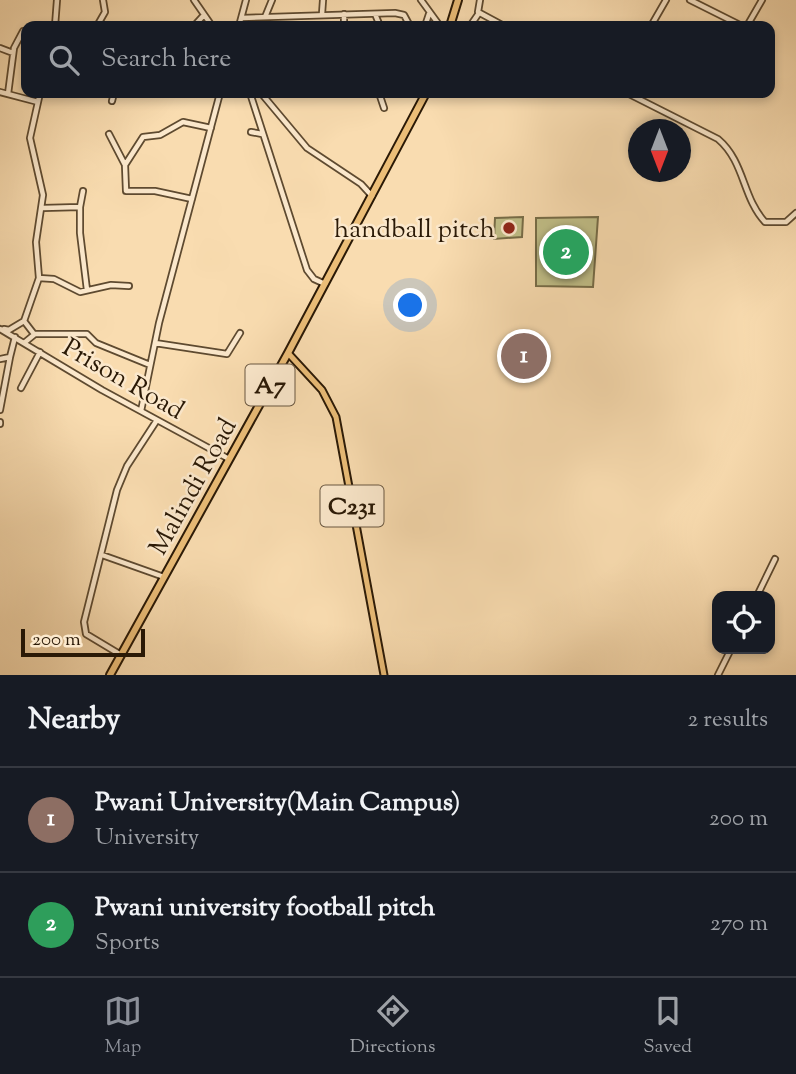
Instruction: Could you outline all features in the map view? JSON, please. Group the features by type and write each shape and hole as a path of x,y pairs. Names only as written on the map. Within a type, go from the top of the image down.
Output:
{"highway":[{"path":"452,21 458,0"},
{"name":"Malindi Road","path":"110,675 288,353 423,98"}],"main road":[{"name":"C231","path":"288,353 322,390 335,417 384,675"}],"street":[{"path":"55,21 57,0"},
{"path":"100,21 105,12 103,0"},
{"path":"194,0 208,21"},
{"path":"241,21 246,0"},
{"path":"265,17 272,0"},
{"path":"323,0 323,14"},
{"path":"421,0 436,21"},
{"path":"480,0 477,8 480,13 495,21"},
{"path":"654,21 666,0"},
{"path":"691,0 735,21"},
{"path":"748,21 762,0"},
{"path":"242,18 401,13 408,21"},
{"path":"427,21 429,13"},
{"path":"474,21 480,13"},
{"path":"375,14 378,21"},
{"path":"199,21 204,15"},
{"path":"344,15 344,21"},
{"path":"8,94 13,53 21,35"},
{"path":"0,48 13,53"},
{"path":"0,92 21,98"},
{"path":"22,98 37,102"},
{"path":"0,328 9,330 24,321 39,278 37,222 43,208 41,175 31,145 38,98"},
{"path":"141,411 155,343 219,98"},
{"path":"251,98 307,270 314,279 325,284"},
{"path":"265,98 307,148 361,184 372,196"},
{"path":"381,98 384,108"},
{"path":"637,98 718,139 730,149 758,214 765,222 786,222 796,212"},
{"path":"125,165 143,137 160,135 183,122 211,128"},
{"path":"251,132 262,134"},
{"path":"109,134 125,165 126,191 155,191 192,199"},
{"path":"361,184 376,187"},
{"path":"83,191 80,207 87,290"},
{"path":"43,208 80,207"},
{"path":"39,278 54,279 80,292 111,285 129,286"},
{"path":"24,321 35,334"},
{"name":"Prison Road","path":"0,328 156,420 229,459"},
{"path":"155,343 227,354 240,333"},
{"path":"24,343 35,334 87,334 96,343 150,365"},
{"path":"0,410 15,337"},
{"path":"21,388 40,352"},
{"path":"0,359 10,357"},
{"path":"121,655 84,631 121,479 156,420"},
{"path":"102,555 164,577"},
{"path":"759,591 775,559"},
{"path":"718,675 728,654"}],"shaded area":[{"name":"handball pitch","path":"523,217 522,237 494,239 495,218"},
{"path":"598,217 593,287 536,286 536,218"}],"place":[{"name":"handball pitch","path":"509,228"},
{"name":"Pwani university football pitch","path":"566,252"},
{"name":"Pwani University(Main Campus)","path":"524,356"}]}
